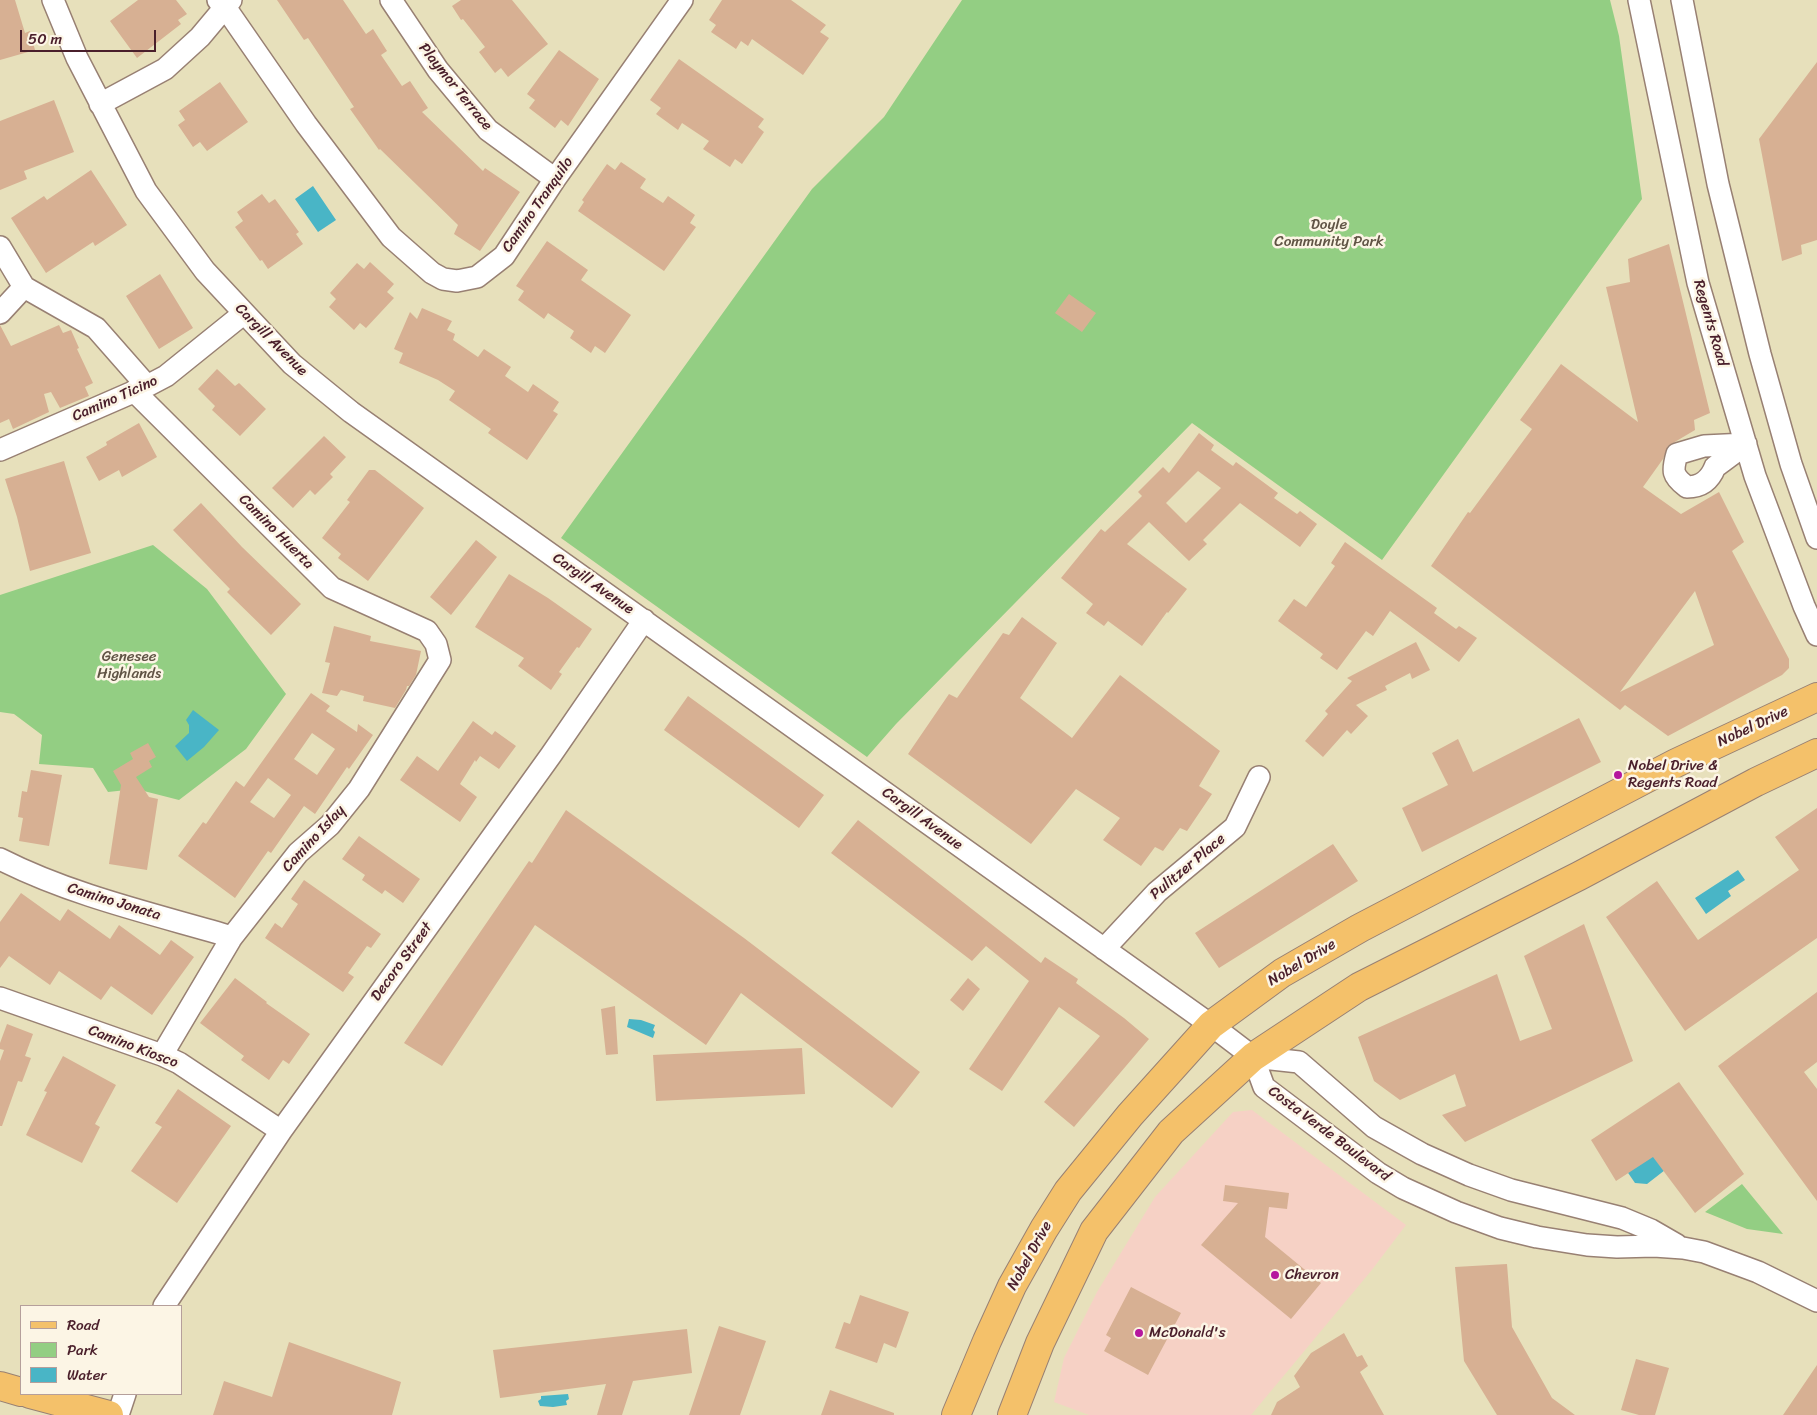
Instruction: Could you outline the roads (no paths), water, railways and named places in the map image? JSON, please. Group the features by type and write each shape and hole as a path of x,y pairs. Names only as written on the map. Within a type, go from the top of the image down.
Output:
{"main road":[{"name":"Nobel Drive","path":"956,1415 1012,1286 1068,1191 1130,1115 1211,1025 1282,973 1360,928 1676,763 1817,697"},
{"path":"1012,1415 1040,1343 1094,1231 1172,1132 1253,1057 1358,987 1579,876 1756,782 1817,753"},
{"path":"0,1386 20,1392"},
{"path":"34,1395 109,1415"}],"street":[{"name":"Cargill Avenue","path":"53,0 77,58 146,190 204,272 292,364 351,412 1211,1025 1253,1057"},
{"name":"Playmor Terrace","path":"391,0 438,70 488,130 555,179"},
{"name":"Camino Tranquilo","path":"225,2 306,124 392,237 432,273 443,279 457,282 477,277 504,256 555,179 682,0"},
{"name":"Regents Road","path":"1639,0 1698,283 1755,476 1804,606 1817,635"},
{"path":"1682,0 1718,184 1760,354 1791,464 1817,538"},
{"path":"100,104 164,69 200,37 225,2"},
{"name":"Camino Huerta","path":"0,247 24,287 96,328 140,389 332,588 427,631 436,644"},
{"path":"0,313 24,287"},
{"name":"Camino Ticino","path":"0,450 166,376 243,314"},
{"name":"Decoro Street","path":"165,1305 281,1131 551,755 644,620"},
{"name":"Camino Islay","path":"162,1055 232,937 298,853 330,825 360,789 440,660 436,644"},
{"name":"Pulitzer Place","path":"1104,949 1157,892 1235,828 1259,777"},
{"name":"Camino Jonata","path":"0,859 27,873 82,893 232,937"},
{"name":"Camino Kiosco","path":"0,998 162,1055 178,1063 281,1131"},
{"name":"Costa Verde Boulevard","path":"1683,1248 1651,1230 1622,1218 1511,1190 1429,1158 1374,1127 1299,1062 1253,1057 1264,1087 1378,1173 1403,1188 1456,1212 1500,1228 1537,1237 1610,1246 1654,1246 1704,1252 1758,1272 1817,1301"},
{"path":"118,1415 125,1395"}],"water":[{"path":"313,186 336,220 318,232 295,199"},
{"path":"193,710 219,730 204,747 187,761 175,746 189,733 189,725 186,720"},
{"path":"1738,870 1745,880 1728,891 1731,896 1706,914 1695,898"},
{"path":"629,1019 641,1020 655,1025 653,1038 627,1027"},
{"path":"1647,1149 1665,1170 1647,1184 1635,1183 1624,1167"},
{"path":"568,1394 567,1405 540,1406 538,1401 541,1399 541,1396"}],"place":[{"name":"Nobel Drive & Regents Road","path":"1618,775"},
{"name":"Chevron","path":"1275,1275"},
{"name":"McDonald's","path":"1139,1333"}],"park label":[{"name":"Doyle Community Park","path":"1329,234"},
{"name":"Genesee Highlands","path":"129,666"}]}
